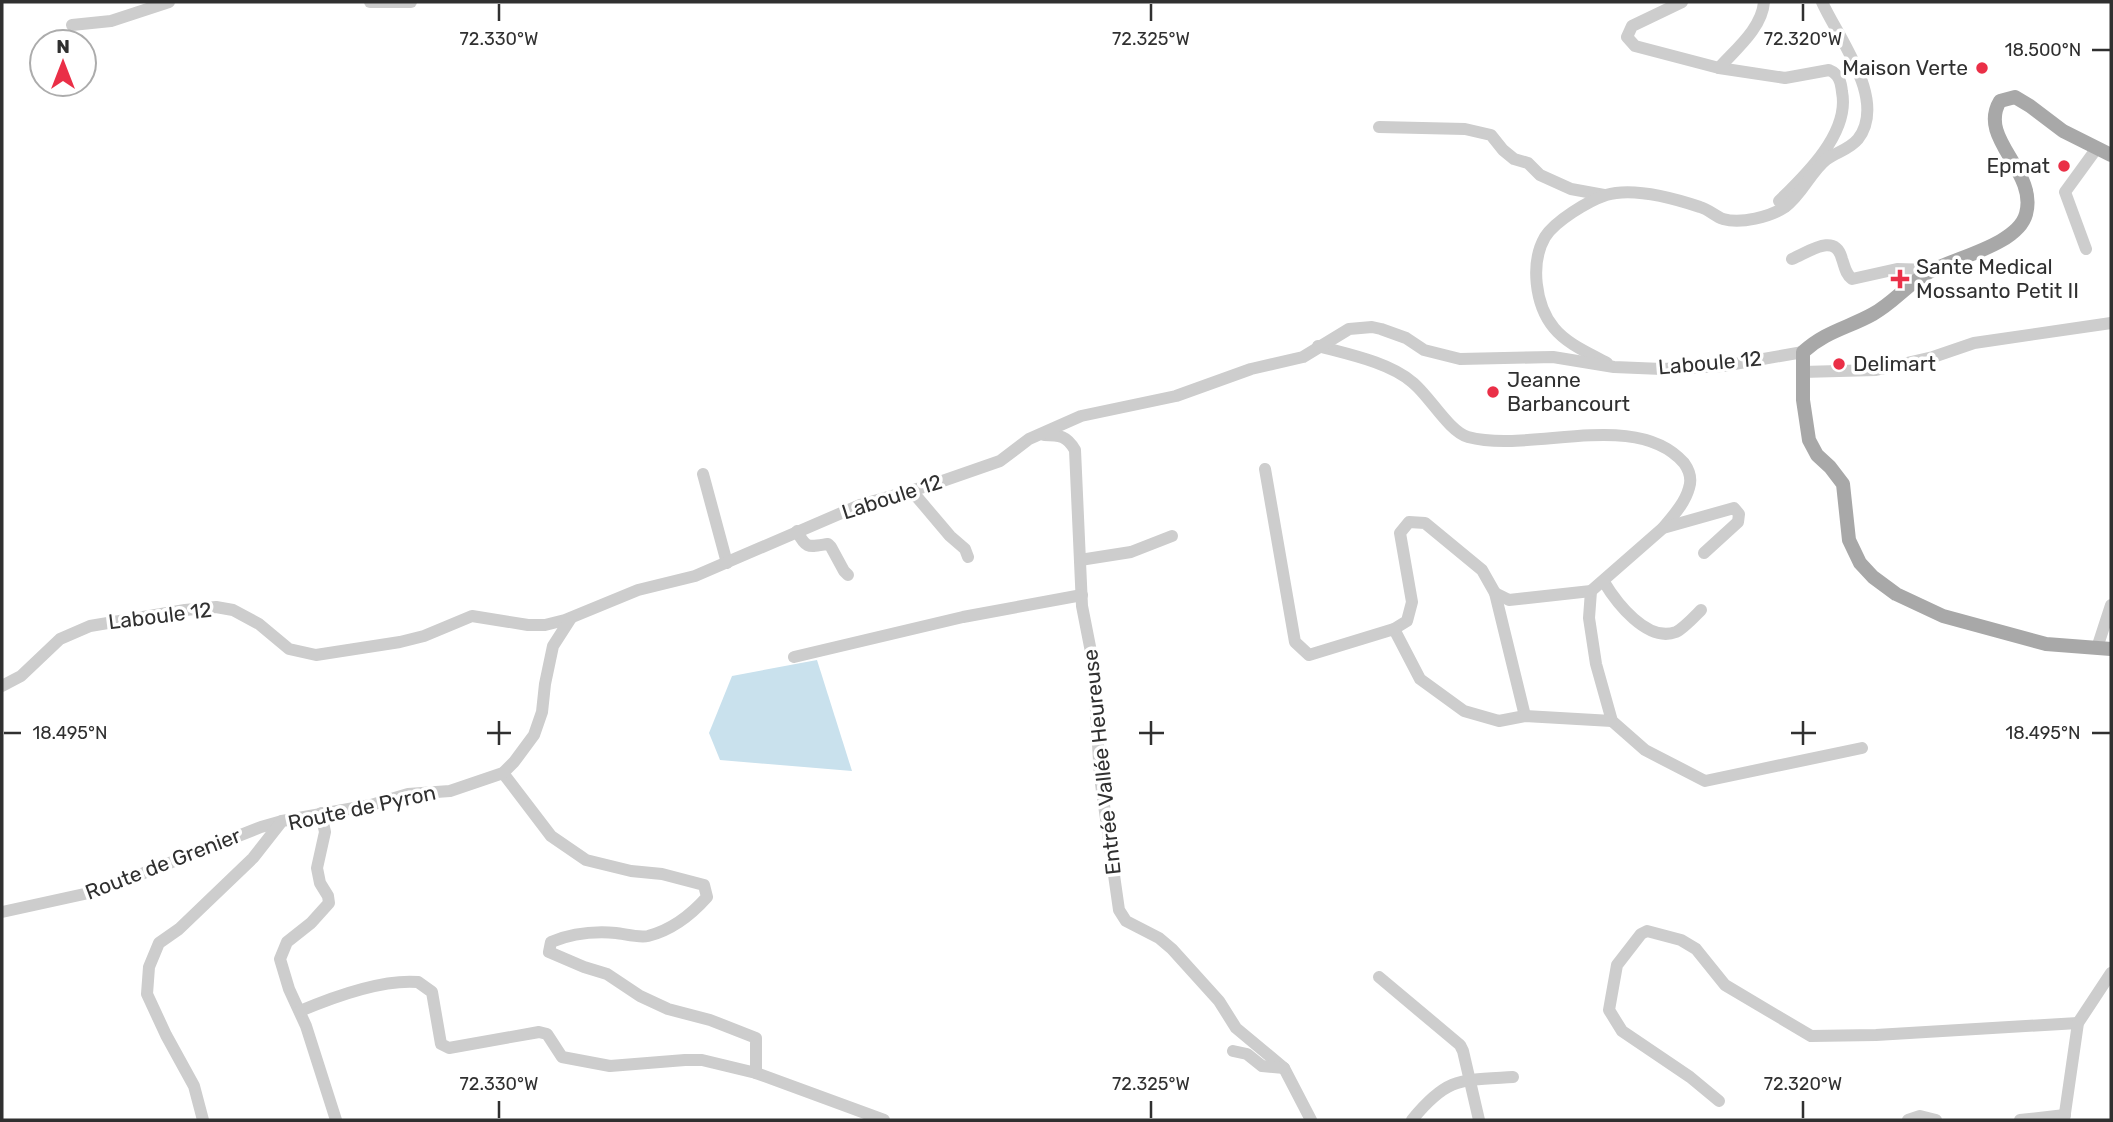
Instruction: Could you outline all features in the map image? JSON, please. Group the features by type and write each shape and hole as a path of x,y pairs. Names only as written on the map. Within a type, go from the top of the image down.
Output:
{"main road":[{"path":"2104,648 2046,644 1942,616 1896,594 1872,577 1860,563 1849,540 1843,484 1817,455 1809,440 1805,423 1802,372 1803,352 1819,338 1873,314 1932,270 1999,242 2014,232 2026,218 2029,200 2025,182 1998,138 1994,117 2000,101 2015,97 2063,131 2111,155"}],"street":[{"path":"72,24 111,21 169,2"},
{"path":"370,2 411,2"},
{"path":"1682,2 1632,26 1627,37 1635,46 1719,68 1785,78 1829,70 1836,73 1841,83 1844,112 1838,130 1794,186 1765,216"},
{"path":"1719,68 1750,34 1763,12 1764,2"},
{"path":"1614,367 1576,346 1554,329 1542,307 1536,280 1539,252 1546,236 1581,207 1605,195 1624,191 1701,207 1724,219 1765,216 1785,207 1826,159 1857,139 1865,124 1868,108 1860,75 1822,2"},
{"path":"1379,127 1465,129 1491,135 1514,159 1528,163 1540,175 1571,189 1605,195"},
{"path":"2086,249 2065,192 2097,148"},
{"path":"1792,259 1827,244 1834,245 1840,251 1846,274 1852,279 1898,269 1932,270"},
{"path":"1802,372 1876,370 1933,357 1974,343 2111,323"},
{"name":"Laboule 12","path":"2,685 21,676 60,639 90,626 215,607 245,615 289,649 316,655 424,636 472,615 528,625 545,625 570,618 638,590 679,581 727,563 797,530 860,505 1000,461 1029,439 1081,416 1175,396 1251,369 1303,357 1349,329 1372,327 1406,338 1424,350 1460,359 1553,357 1614,367 1662,369 1723,366 1803,352"},
{"path":"1318,346 1373,362 1410,380 1453,429 1469,437 1539,440 1609,435 1640,439 1665,449 1687,467 1691,481 1685,498 1663,528 1591,592 1509,600 1496,593"},
{"name":"Entrée Vallée Heureuse","path":"1040,434 1060,435 1069,440 1075,450 1082,595 1093,662 1100,777 1119,910 1126,921 1159,938 1172,949 1219,1001 1236,1028 1284,1068 1311,1120"},
{"path":"1265,469 1295,642 1299,647 1309,655 1394,629 1407,621 1412,602 1400,533 1409,522 1425,523 1482,570 1496,593 1525,716"},
{"path":"703,474 727,563"},
{"path":"911,491 950,536 965,549 968,557"},
{"path":"1663,528 1734,508 1739,514 1738,522 1704,553"},
{"path":"797,530 804,545 808,547 828,544 848,575"},
{"path":"1080,560 1132,552 1172,536"},
{"path":"1604,582 1614,599 1636,622 1650,629 1665,633 1676,632 1701,610"},
{"path":"1591,592 1589,618 1596,664 1612,721 1645,750 1705,781 1862,748"},
{"path":"794,657 962,617 1082,595"},
{"path":"2104,648 2111,605"},
{"name":"Route de Pyron","path":"203,1120 194,1086 147,994 149,967 159,943 179,929 253,858 282,821 371,805 408,794 450,791 503,773 534,735 542,712 549,662 556,640 570,618"},
{"path":"545,625 556,640"},
{"path":"1394,629 1420,679 1464,711 1499,720 1525,716 1612,721"},
{"path":"503,773 551,836 586,860 704,885 707,897 690,917 647,936 606,932 572,933 551,942 549,951 607,974 639,996 668,1009 710,1020 756,1038 756,1073"},
{"path":"321,813 325,832 317,868 329,903 311,923 287,942 280,960 336,1120"},
{"name":"Route de Grenier","path":"2,912 98,891 215,844 282,821"},
{"path":"1719,1101 1690,1077 1622,1031 1609,1010 1617,965 1641,934 1647,931 1681,940 1696,950 1725,985 1811,1036 1876,1035 2078,1023"},
{"path":"2020,1120 2064,1118 2078,1023 2111,973"},
{"path":"1379,977 1460,1045 1479,1120"},
{"path":"300,1011 344,994 418,982 426,985 432,992 441,1044 449,1048 539,1031 547,1034 562,1057 610,1066 702,1060 756,1073 884,1120"},
{"path":"1233,1051 1247,1054 1262,1066 1284,1068"},
{"path":"1412,1120 1452,1083 1468,1079 1513,1077"},
{"path":"1908,1120 1920,1116 1936,1120"}],"water":[{"path":"817,660 852,771 720,760 709,733 732,676"}],"place":[{"name":"Maison Verte","path":"1982,68"},
{"name":"Epmat","path":"2064,166"},
{"name":"Sante Medical Mossanto Petit II","path":"1900,279"},
{"name":"Delimart","path":"1839,364"},
{"name":"Jeanne Barbancourt","path":"1493,392"}]}
